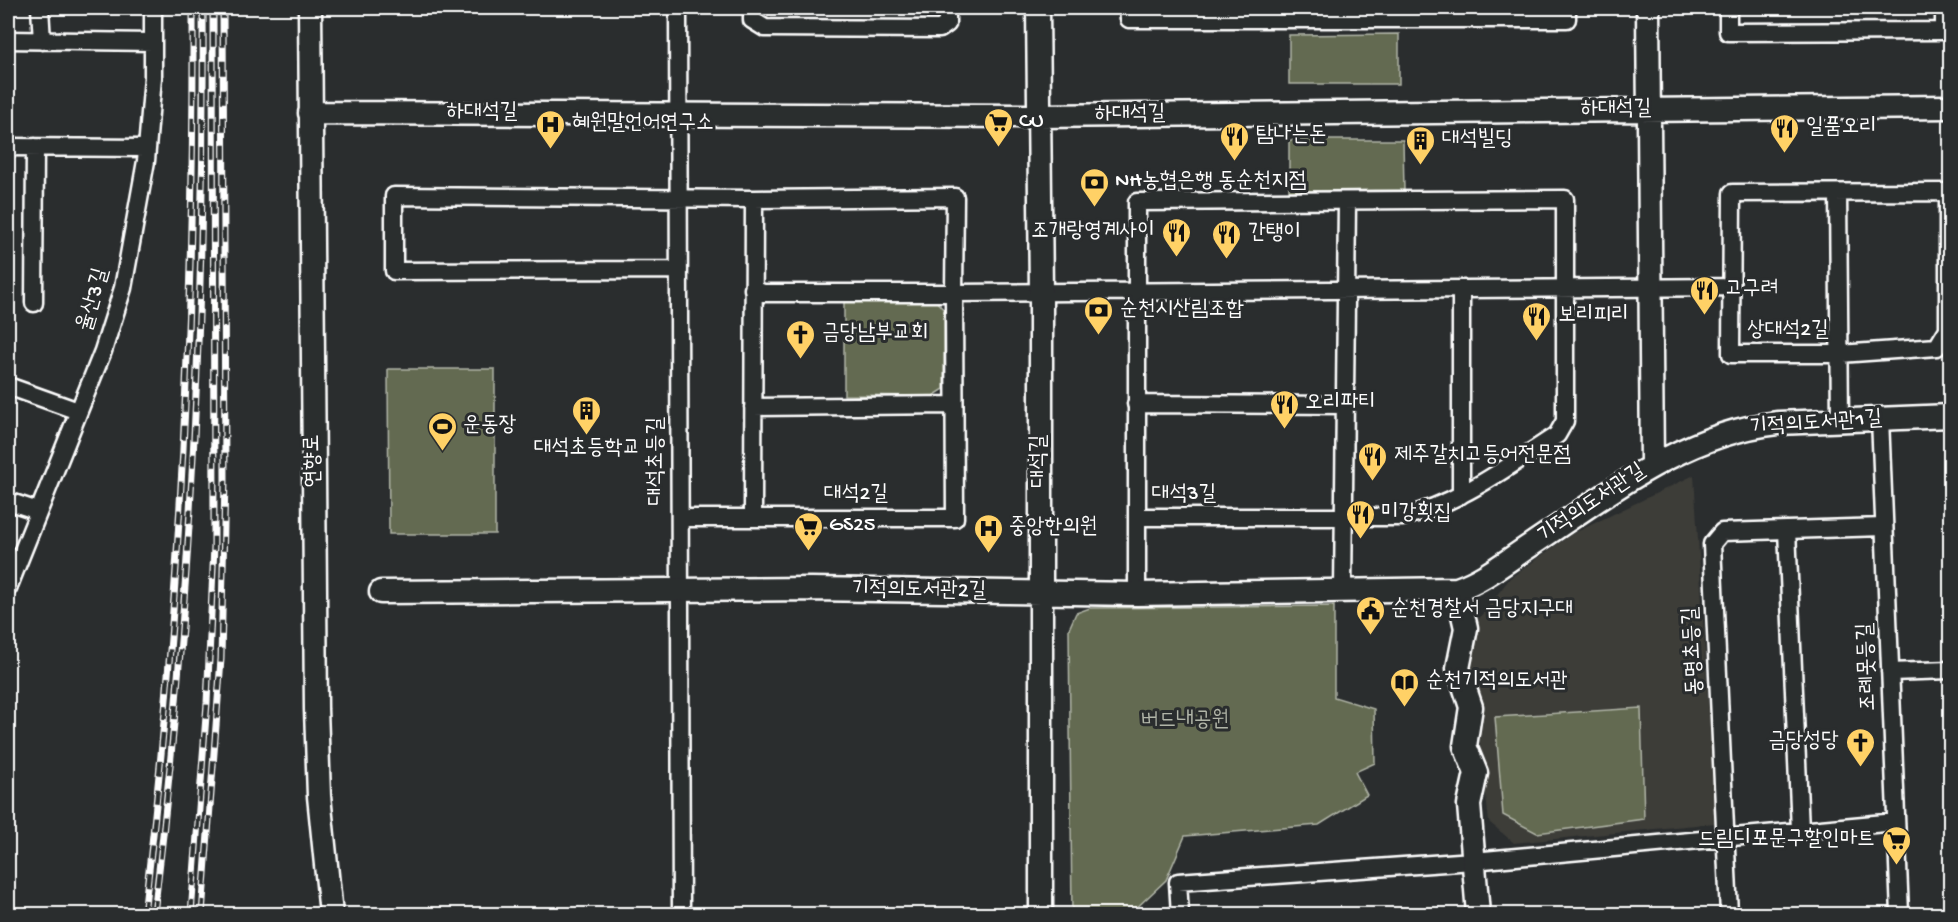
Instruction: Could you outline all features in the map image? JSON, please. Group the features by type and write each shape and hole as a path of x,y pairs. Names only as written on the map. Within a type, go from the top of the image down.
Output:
{"street":[{"path":"40,8 42,41"},
{"name":"율산3길","path":"8,588 103,351 123,288 139,210 147,148 153,8"},
{"name":"연향로","path":"310,8 318,764 331,915"},
{"name":"대석초등길","path":"678,8 681,915"},
{"path":"752,8 752,20 765,28 940,29 947,24 947,8"},
{"name":"대석길","path":"1038,8 1041,293 1041,915"},
{"path":"1129,13 1342,13 1567,19 1567,8"},
{"name":"기적의도서관길","path":"1457,589 1488,573 1652,465 1648,8"},
{"path":"1728,8 1728,32 1944,31 1944,8"},
{"path":"8,40 153,42"},
{"name":"하대석길","path":"310,113 1038,116 1950,107"},
{"path":"8,147 147,148"},
{"path":"34,303 35,147"},
{"name":"상대석2길","path":"1838,192 1840,354"},
{"name":"상대석2길","path":"1838,192 1948,192 1950,292 1947,329 1937,347 1840,354 1731,354 1732,193 1838,192"},
{"name":"대석2길","path":"679,270 394,271 394,196 754,199 955,197 955,518 753,518"},
{"path":"680,518 753,518 754,199"},
{"name":"대석3길","path":"1565,199 1565,288 1565,421 1562,430 1461,495 1423,512 1402,517 1138,517 1137,202 1565,199"},
{"path":"1343,592 1347,201"},
{"path":"753,289 763,293 1136,293 1731,287"},
{"path":"1461,289 1461,495"},
{"path":"1840,354 1840,420"},
{"path":"8,386 78,411"},
{"path":"1137,404 1345,405"},
{"path":"753,407 954,405"},
{"name":"기적의도서관1길","path":"1652,465 1715,436 1742,428 1778,423 1950,416"},
{"name":"조례못등길","path":"1880,418 1900,915"},
{"path":"8,501 38,511"},
{"path":"1137,594 1138,517"},
{"name":"동명초등길","path":"1729,915 1712,544 1722,532 1884,527"},
{"path":"1787,530 1800,830"},
{"path":"1457,589 1466,628 1458,668 1471,707 1466,746 1476,773 1469,805 1478,915"},
{"name":"기적의도서관2길","path":"381,592 680,590 1137,594 1457,589"},
{"path":"1890,672 1950,670"},
{"path":"1180,915 1178,882 1473,861 1896,822"}],"shaded area":[{"path":"1694,475 1716,823 1514,843 1489,822 1470,659 1477,621 1510,578 1572,534"}],"green space":[{"path":"1399,34 1399,84 1289,84 1289,35"},
{"path":"1289,140 1403,140 1404,190 1289,191"},
{"path":"844,298 934,299 944,310 944,389 933,396 844,395"},
{"name":"운동장","path":"388,369 495,369 495,534 389,534"},
{"name":"버드내공원","path":"1334,606 1334,697 1374,709 1375,763 1355,772 1367,795 1319,825 1185,836 1166,880 1130,914 1072,914 1069,629 1076,613 1090,608"},
{"path":"1641,708 1644,819 1537,833 1503,815 1495,717"}],"railway":[{"path":"144,914 176,575 191,235 193,8"},
{"path":"154,914 177,688 193,462 201,235 203,8"},
{"path":"191,914 207,703 214,546 213,8"},
{"path":"202,914 221,659 225,480 223,8"}],"place":[{"name":"CU","path":"998,148"},
{"name":"혜원말언어연구소","path":"551,150"},
{"name":"일품오리","path":"1785,154"},
{"name":"탐나는돈","path":"1235,162"},
{"name":"대석빌딩","path":"1421,166"},
{"name":"NH농협은행 동순천지점","path":"1094,208"},
{"name":"조개랑영계사이","path":"1176,258"},
{"name":"간탱이","path":"1227,260"},
{"name":"고구려","path":"1704,316"},
{"name":"순천시산림조합","path":"1099,336"},
{"name":"보리피리","path":"1537,342"},
{"name":"금당남부교회","path":"801,360"},
{"name":"오리파티","path":"1284,430"},
{"name":"대석초등학교","path":"587,436"},
{"name":"운동장","path":"442,452"},
{"name":"제주갈치고등어전문점","path":"1373,482"},
{"name":"미강횟집","path":"1360,540"},
{"name":"GS25","path":"808,552"},
{"name":"중앙한의원","path":"988,554"},
{"name":"순천경찰서 금당지구대","path":"1370,636"},
{"name":"순천기적의도서관","path":"1405,708"},
{"name":"금당성당","path":"1860,768"},
{"name":"드림디포문구할인마트","path":"1896,866"}]}
